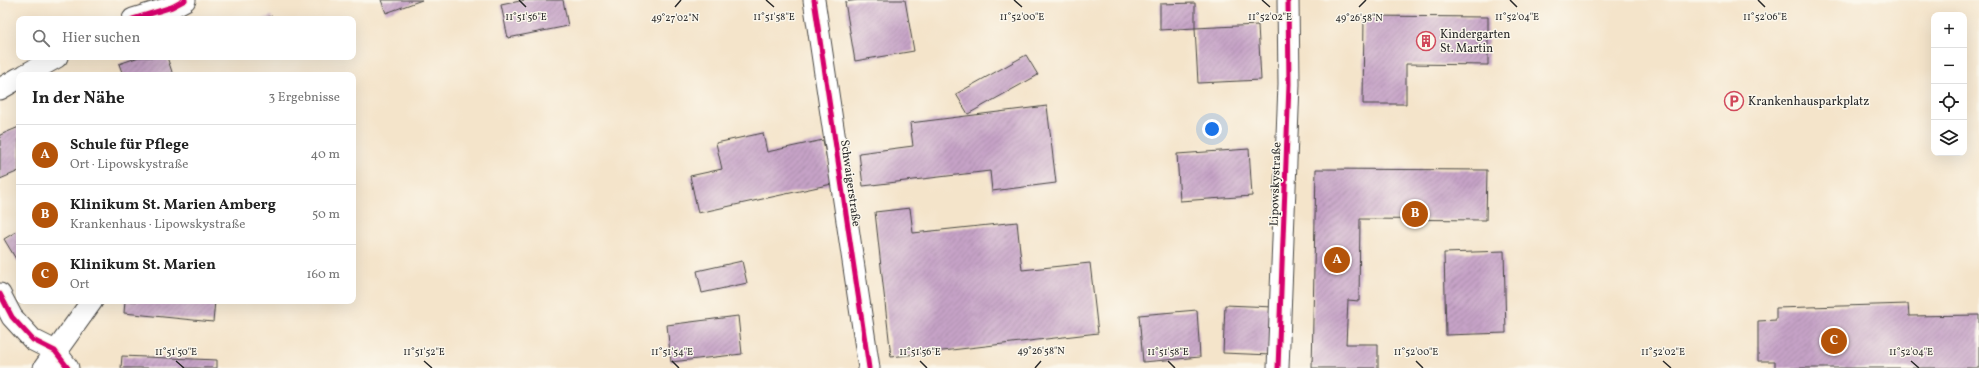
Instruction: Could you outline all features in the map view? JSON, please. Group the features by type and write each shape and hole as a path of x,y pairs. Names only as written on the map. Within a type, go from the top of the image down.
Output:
{"street":[{"path":"143,16 172,7 185,0"},
{"name":"Schwaigerstraße","path":"814,0 868,368"},
{"name":"Lipowskystraße","path":"1278,368 1288,92 1288,0"},
{"path":"32,72 50,65"},
{"path":"0,89 16,80"},
{"path":"0,294 12,317 50,360 68,368"},
{"path":"50,360 90,304"}],"building":[{"path":"381,0 422,0 386,13"},
{"path":"525,0 563,0 568,26 508,38 501,5"},
{"path":"858,0 905,0 914,51 855,61 845,2"},
{"path":"1195,3 1195,28 1160,30 1160,4"},
{"name":"Kindergarten St. Martin","path":"1364,16 1488,17 1488,65 1406,64 1406,104 1363,104"},
{"path":"1258,25 1261,80 1198,83 1195,28"},
{"path":"1026,55 1038,75 968,114 956,94"},
{"path":"130,60 168,60 172,72 122,72 119,64"},
{"path":"1047,106 1056,183 992,191 990,171 863,186 859,153 913,146 910,123"},
{"path":"16,128 16,172 0,179 0,135"},
{"path":"763,133 767,152 823,140 832,184 698,213 690,176 722,169 716,143"},
{"path":"1249,149 1252,196 1180,201 1177,154"},
{"path":"1316,169 1487,170 1486,220 1360,219 1359,301 1348,300 1346,344 1378,344 1378,368 1312,368"},
{"path":"910,208 913,233 1017,222 1022,270 1090,263 1098,333 891,357 875,212"},
{"path":"16,232 16,259 4,239"},
{"path":"1504,251 1506,333 1446,335 1444,253"},
{"path":"742,261 747,283 702,293 697,271"},
{"path":"125,304 215,304 213,322 124,313"},
{"path":"1908,304 1909,316 1979,315 1979,368 1775,368 1775,361 1758,361 1758,321 1776,320 1776,308"},
{"path":"1225,305 1274,307 1271,355 1223,353"},
{"path":"1197,310 1200,357 1143,362 1139,315"},
{"path":"738,316 742,354 671,362 667,325"},
{"path":"122,356 217,360 217,368 121,368"}],"cycle path":[{"path":"143,16 172,7 185,0"},
{"path":"814,0 869,368"},
{"path":"1278,368 1289,84 1288,0"},
{"path":"0,294 12,317 33,340 55,351 68,368"}],"place":[{"name":"Kindergarten St. Martin","path":"1426,41"},
{"name":"Krankenhausparkplatz","path":"1734,101"},
{"name":"Klinikum St. Marien Amberg","path":"1415,214"},
{"name":"Schule für Pflege","path":"1337,260"},
{"name":"Klinikum St. Marien","path":"1834,341"}]}
